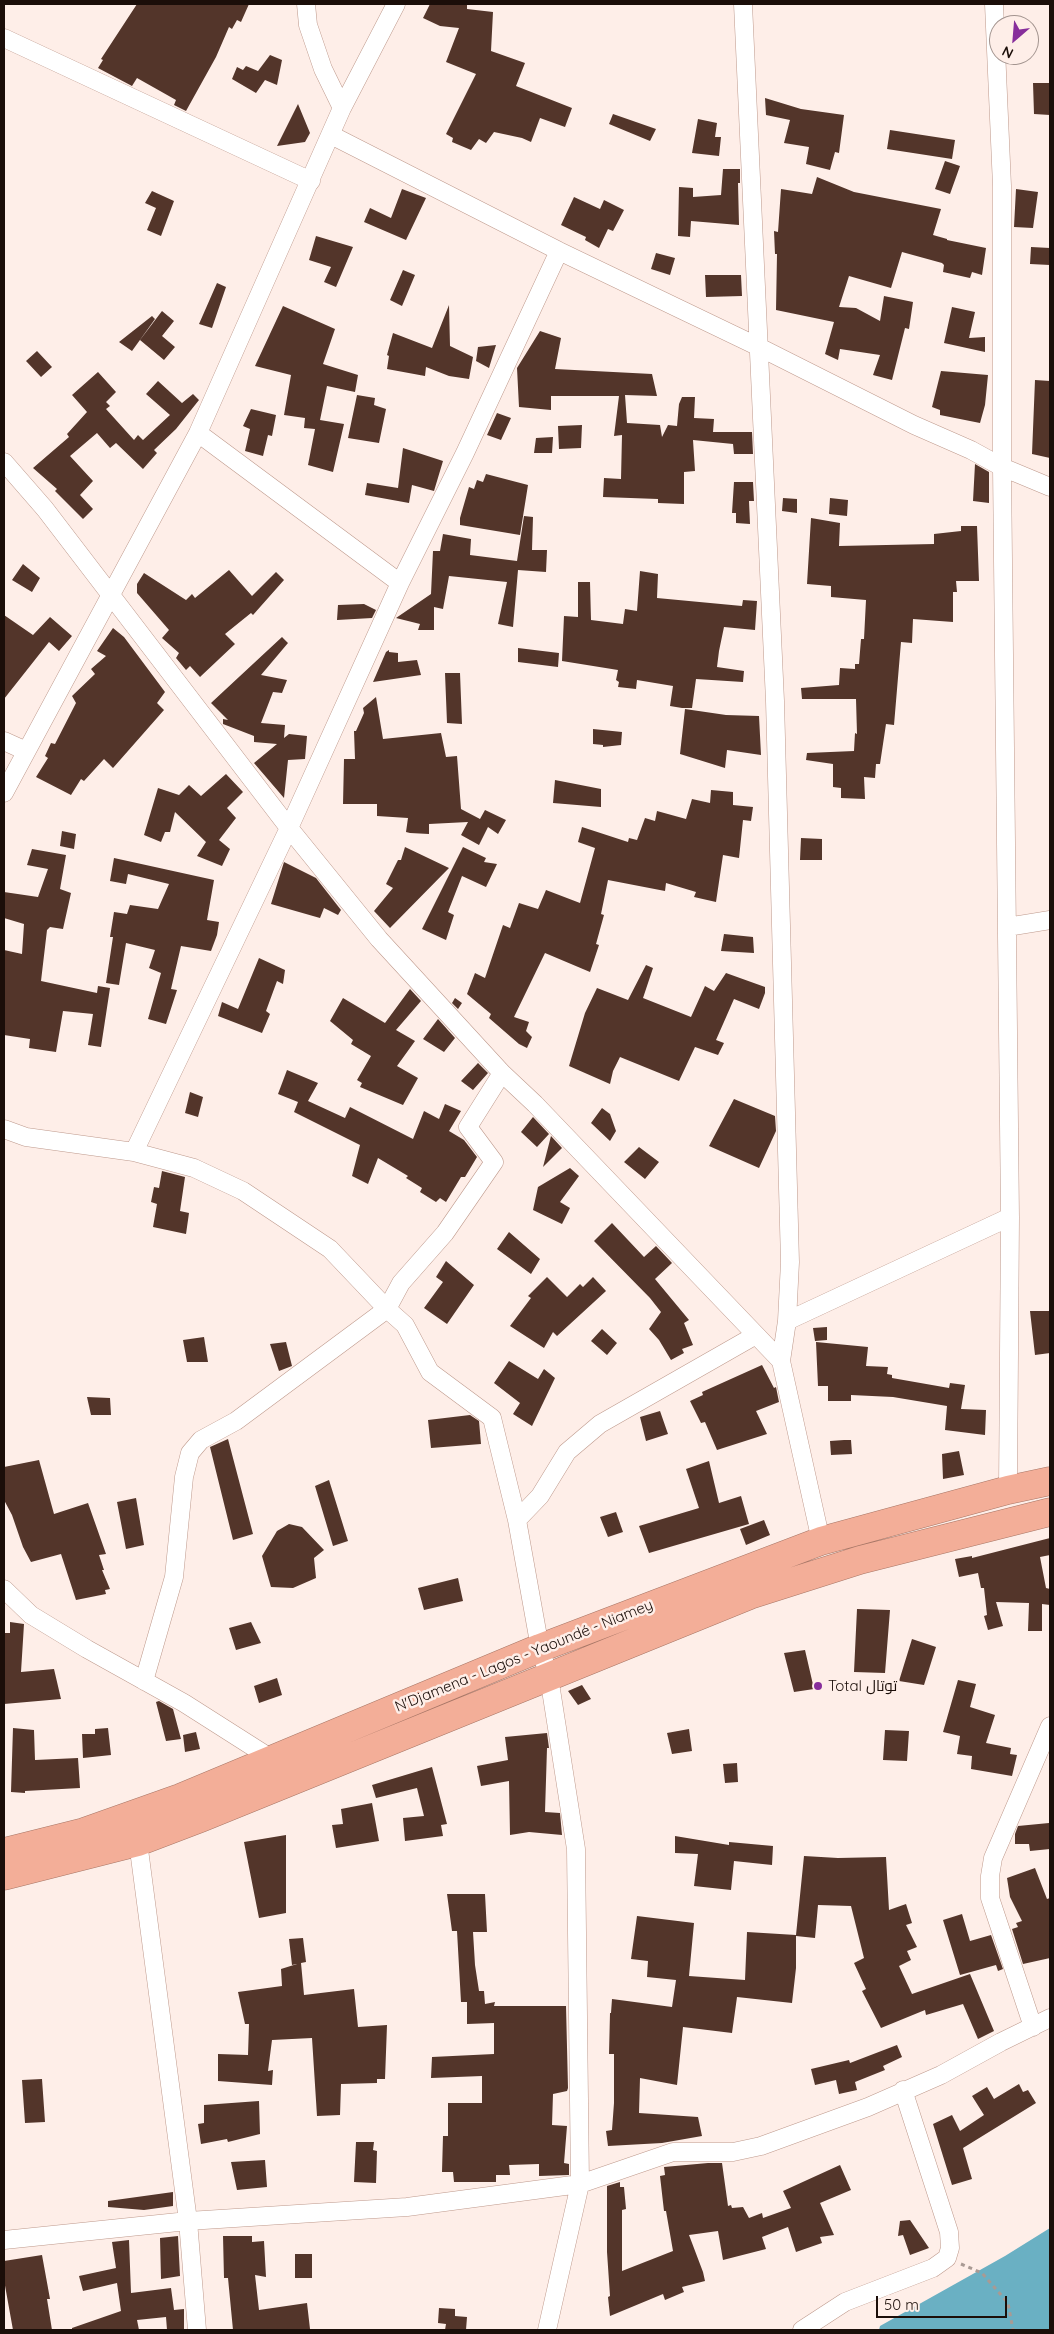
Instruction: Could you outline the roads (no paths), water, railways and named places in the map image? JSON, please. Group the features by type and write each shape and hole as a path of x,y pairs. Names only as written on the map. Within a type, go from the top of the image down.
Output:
{"highway":[{"name":"N'Djamena - Lagos - Yaoundé - Niamey","path":"4,1852 84,1832 180,1798 540,1648 821,1541 1008,1490 1050,1481"},
{"name":"N'Djamena - Lagos - Yaoundé - Niamey","path":"4,1876 138,1842 759,1592 860,1560 1050,1512"}],"street":[{"path":"306,4 308,25 320,60 342,108"},
{"path":"4,793 198,434 342,108 396,4"},
{"path":"743,4 761,348 775,701 790,1262 787,1321 781,1361 821,1541"},
{"path":"994,4 1002,186 1002,467 1010,1217 1008,1490"},
{"path":"4,38 311,181"},
{"path":"331,135 559,251 761,348 914,425 971,450 1002,467 1050,487"},
{"path":"134,1152 289,828 400,583 465,453 559,251"},
{"path":"198,434 400,583"},
{"path":"4,462 45,509 289,828 379,939 502,1073 535,1104 781,1361"},
{"path":"4,741 26,751"},
{"path":"1007,927 1050,920"},
{"path":"144,1681 174,1577 184,1477 190,1453 201,1440 236,1421 387,1309 401,1283 445,1233 494,1162 468,1128 502,1073"},
{"path":"4,1129 26,1137 134,1152 194,1168 243,1191 330,1248 387,1309 405,1325 430,1372 492,1418 517,1520 540,1648 549,1677 576,1849 580,2184 547,2330"},
{"path":"787,1321 1010,1217"},
{"path":"517,1520 540,1496 566,1452 600,1424 756,1335"},
{"path":"4,1589 31,1615 87,1649 184,1703 272,1759"},
{"path":"1033,2027 990,1898 990,1876 993,1858 1049,1734"},
{"path":"138,1842 188,2221 197,2330"},
{"path":"4,2240 188,2221 407,2207 580,2184 673,2152 733,2152 762,2146 868,2107 940,2075 1050,2018"},
{"path":"802,2330 845,2302 933,2268 946,2258 950,2248 949,2232 903,2090"}],"water":[{"path":"1050,2228 1050,2330 879,2330 880,2326 1005,2256"}],"place":[{"name":"Total توتال","path":"818,1686"}]}
